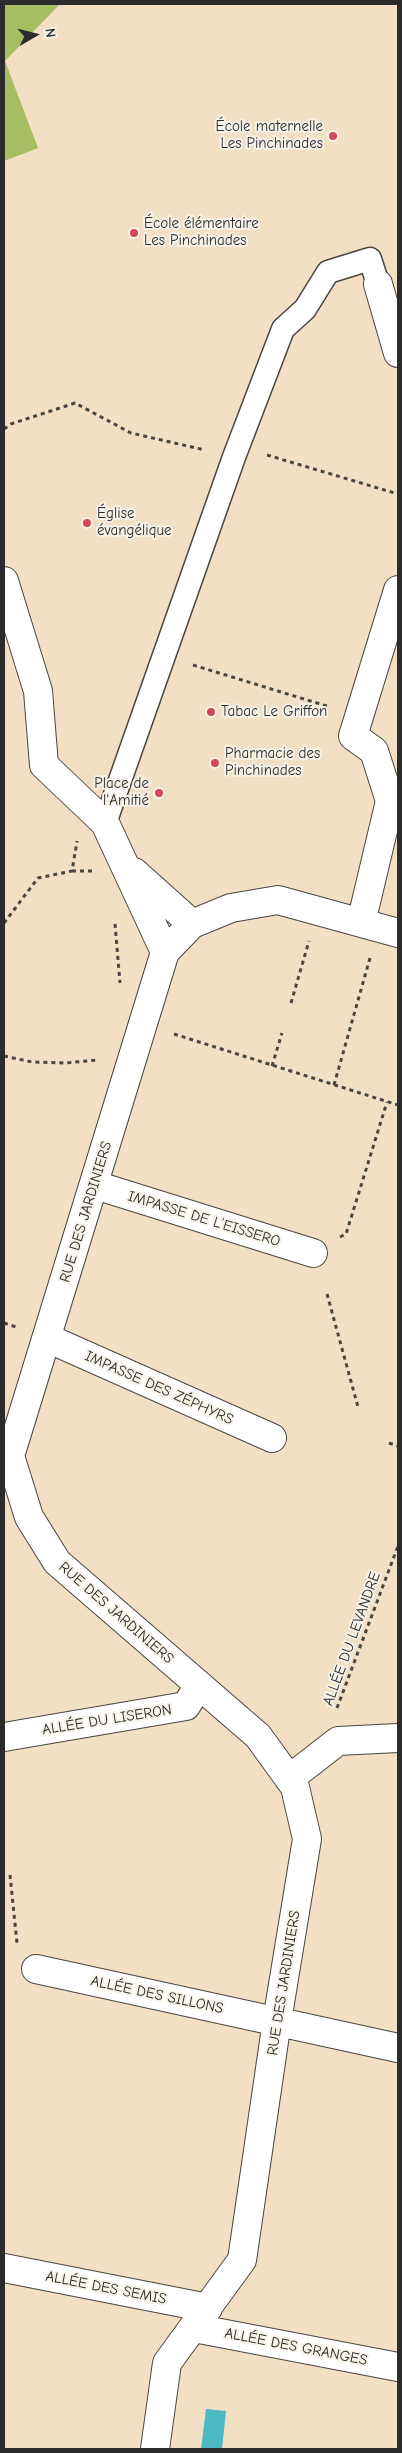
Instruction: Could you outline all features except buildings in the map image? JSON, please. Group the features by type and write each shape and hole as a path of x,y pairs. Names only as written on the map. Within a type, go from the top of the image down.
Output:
{"street":[{"path":"105,824 236,452 283,329 305,309 328,272 370,258 398,353"},
{"path":"4,581 38,691 44,765 82,804 105,824 127,866 165,952"},
{"path":"379,928 390,801 374,751 353,736 398,590"},
{"path":"127,866 192,924"},
{"name":"RUE DES JARDINIERS","path":"155,2449 167,2363 242,2260 277,2021 307,1839 295,1787 258,1736 57,1562 12,1491 10,1456 95,1185 165,952 192,924 231,908 278,900 379,928"},
{"name":"IMPASSE DE L’EISSERO","path":"95,1185 313,1253"},
{"name":"IMPASSE DES ZÉPHYRS","path":"47,1338 272,1438"},
{"name":"ALLÉE DU LISERON","path":"4,1737 186,1706 199,1685"},
{"path":"289,1779 338,1741 398,1738"},
{"name":"ALLÉE DES SILLONS","path":"36,1969 398,2048"},
{"name":"ALLÉE DES SEMIS","path":"4,2268 201,2318"},
{"name":"ALLÉE DES GRANGES","path":"201,2318 398,2366"}],"path":[{"path":"4,429 11,424 75,403 131,433 236,452 398,494"},
{"path":"164,656 359,716"},
{"path":"72,871 82,804"},
{"path":"4,923 38,878 72,871 100,871"},
{"path":"291,1003 318,911"},
{"path":"114,920 121,989"},
{"path":"334,1085 379,928"},
{"path":"144,1025 398,1105"},
{"path":"272,1066 282,1033"},
{"path":"4,1056 32,1062 66,1063 100,1060"},
{"path":"313,1253 346,1234 386,1102"},
{"path":"327,1294 358,1408"},
{"path":"389,1442 398,1446"},
{"name":"ALLÉE DU LEVANDRE","path":"338,1741 335,1713 398,1546"},
{"path":"10,1875 18,1950"}],"green space":[{"path":"4,4 60,4 5,61 38,148 4,161"}],"water":[{"path":"206,2409 226,2411 222,2449 201,2449"}],"place":[{"name":"École maternelle Les Pinchinades","path":"333,136"},
{"name":"École élémentaire Les Pinchinades","path":"134,233"},
{"name":"Église évangélique","path":"87,523"},
{"name":"Tabac Le Griffon","path":"211,712"},
{"name":"Pharmacie des Pinchinades","path":"215,763"},
{"name":"Place de l'Amitié","path":"159,793"}]}
